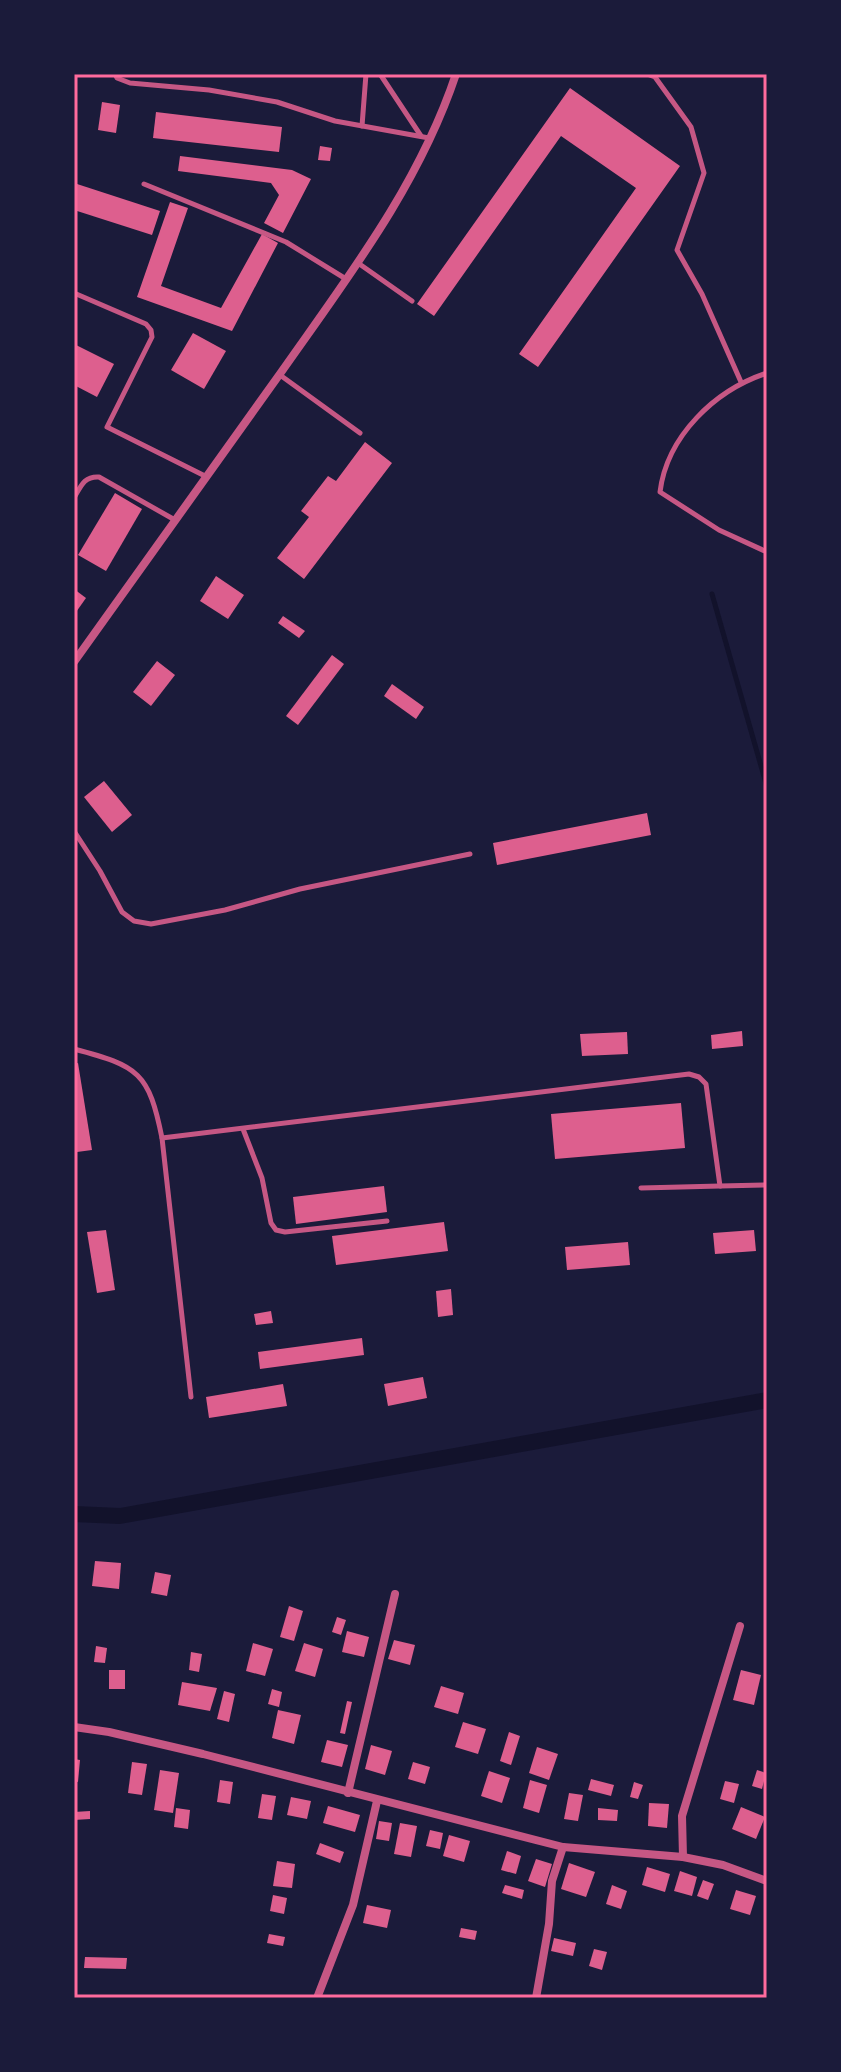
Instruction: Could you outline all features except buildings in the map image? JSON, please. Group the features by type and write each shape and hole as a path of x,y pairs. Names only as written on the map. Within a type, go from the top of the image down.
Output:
{"street":[{"path":"74,662 358,263 400,198 456,74"},
{"path":"348,1793 395,1594"},
{"path":"683,1857 682,1816 740,1626"},
{"path":"74,1727 203,1754 563,1847 683,1857 723,1865 767,1881"},
{"path":"317,1998 353,1905 377,1801"},
{"path":"536,1998 549,1924 552,1881 563,1847"}],"lane":[{"path":"115,74 117,78 130,83 209,90 277,102 335,121 426,138"},
{"path":"362,126 366,74"},
{"path":"380,74 426,138"},
{"path":"647,74 655,77 691,127 704,173 677,250 702,294 741,382"},
{"path":"144,184 286,242 346,279"},
{"path":"358,263 412,301"},
{"path":"74,293 146,324 151,330 152,337 107,427 207,477"},
{"path":"767,373 741,382 687,427 663,470 660,492 719,530 767,552"},
{"path":"279,374 360,433"},
{"path":"74,498 84,481 99,477 176,520"},
{"path":"74,831 122,912 134,921 151,924 470,854"},
{"path":"74,1049 114,1061 140,1076 154,1098 162,1138 191,1397"},
{"path":"162,1138 689,1074 699,1077 706,1084 720,1186"},
{"path":"243,1129 262,1178 271,1223 276,1230 285,1232 387,1221"},
{"path":"641,1188 767,1185"}],"waterway":[{"path":"712,594 767,787"},
{"path":"74,1514 120,1516 767,1400"}]}
